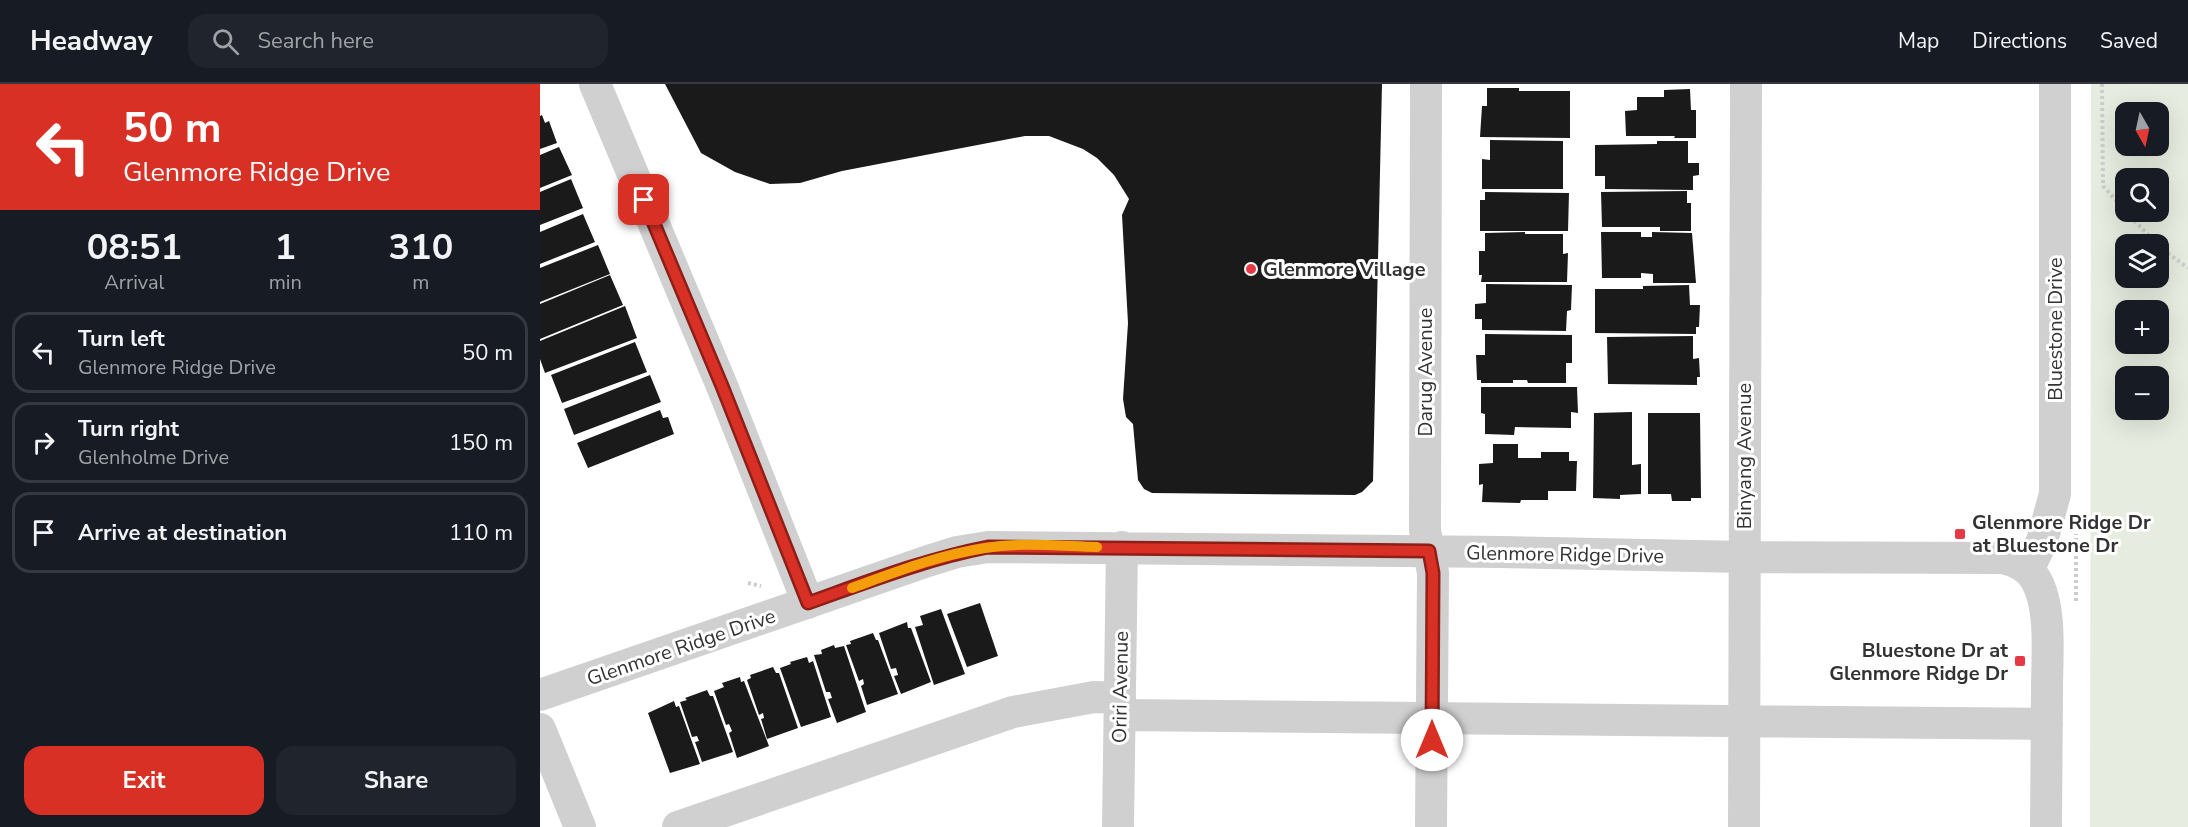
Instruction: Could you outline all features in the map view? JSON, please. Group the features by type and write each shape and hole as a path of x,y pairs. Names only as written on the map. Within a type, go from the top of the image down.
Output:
{"street":[{"path":"595,84 722,386 808,603"},
{"name":"Darug Avenue","path":"1426,84 1425,530 1433,573 1431,827"},
{"name":"Binyang Avenue","path":"1744,827 1746,84"},
{"name":"Bluestone Drive","path":"2028,570 2042,542 2055,494 2055,84"},
{"name":"Glenmore Ridge Drive","path":"540,695 928,561 957,552 988,547 1429,551 1744,557 2003,558 2016,561 2028,570"},
{"name":"Oriri Avenue","path":"1118,827 1122,547"},
{"path":"2028,570 2036,580 2042,597 2047,644 2046,827"},
{"path":"678,827 1013,712 1094,697 1120,706 1432,718 1744,723 2047,724"},
{"path":"540,729 580,827"}],"path":[{"path":"2102,84 2103,186 2115,199"},
{"path":"2136,222 2148,234"},
{"path":"2169,253 2188,268"}],"shaded area":[{"path":"2091,84 2188,84 2188,827 2090,827"}],"building":[{"name":"Glenmore Village","path":"665,84 1382,84 1373,481 1362,492 1355,495 1152,493 1144,489 1138,480 1133,424 1126,417 1123,399 1128,323 1122,215 1129,199 1114,175 1097,158 1083,149 1049,136 1025,136 842,171 800,183 770,184 735,172 701,153"},
{"path":"1487,88 1519,88 1519,91 1570,91 1570,138 1480,137 1482,106 1487,106"},
{"path":"1690,89 1691,110 1696,110 1696,138 1626,136 1625,111 1637,110 1637,97 1664,97 1664,90"},
{"path":"542,115 545,123 549,121 557,143 540,149 540,116"},
{"path":"1490,140 1563,141 1563,189 1482,189 1482,159 1490,160"},
{"path":"1657,141 1688,141 1688,163 1699,163 1699,175 1693,176 1693,190 1605,189 1605,176 1595,176 1595,145 1657,144"},
{"path":"559,147 572,175 540,188 540,155"},
{"path":"571,179 583,208 540,225 540,192"},
{"path":"1687,191 1687,203 1691,203 1691,231 1660,231 1660,227 1602,227 1601,192"},
{"path":"1485,192 1569,193 1568,231 1480,231 1480,200 1485,200"},
{"path":"583,214 595,242 540,264 540,232"},
{"path":"1525,232 1525,234 1563,234 1563,254 1568,253 1567,282 1481,282 1479,251 1485,251 1485,233"},
{"path":"1601,232 1641,232 1641,237 1652,237 1652,232 1692,233 1696,283 1653,283 1653,274 1641,273 1641,278 1602,278"},
{"path":"598,245 610,274 540,302 540,268"},
{"path":"610,275 623,305 540,339 540,304"},
{"path":"1486,284 1572,285 1571,310 1567,311 1566,331 1482,330 1482,319 1475,319 1475,304 1486,303"},
{"path":"1689,285 1690,305 1700,305 1699,327 1696,327 1696,334 1595,333 1595,289 1643,289 1643,286"},
{"path":"625,306 637,338 545,373 540,359 540,341"},
{"path":"1485,334 1572,335 1572,363 1566,363 1566,383 1528,383 1527,380 1513,380 1513,383 1481,383 1481,380 1477,380 1476,355 1485,355"},
{"path":"1693,336 1693,359 1699,358 1700,377 1697,377 1697,385 1608,384 1607,337"},
{"path":"635,342 647,372 562,403 551,375"},
{"path":"650,375 661,402 574,435 564,409"},
{"path":"1481,387 1577,387 1578,413 1571,412 1571,428 1515,427 1514,435 1485,434 1485,414 1481,413"},
{"path":"660,410 663,418 668,417 674,434 588,468 577,443"},
{"path":"1632,412 1632,465 1641,464 1641,494 1620,495 1620,499 1593,498 1594,413"},
{"path":"1648,413 1700,413 1701,498 1691,498 1691,501 1672,501 1671,494 1648,494"},
{"path":"1493,444 1518,444 1518,458 1541,458 1541,452 1569,452 1569,461 1577,461 1576,491 1548,491 1548,500 1521,500 1520,503 1482,502 1483,484 1479,485 1479,464 1493,463"},
{"path":"980,603 998,656 967,667 947,614"},
{"path":"941,609 965,674 934,685 915,627 923,625 920,616"},
{"path":"907,622 931,682 901,694 894,676 898,675 896,668 891,669 879,633"},
{"path":"873,633 878,640 898,694 867,705 861,686 864,684 863,679 859,681 846,645 851,644 850,641"},
{"path":"834,645 835,648 844,646 866,712 837,723 828,699 832,698 830,692 826,692 814,655 822,654 821,650"},
{"path":"807,657 809,663 813,661 831,717 801,727 780,668"},
{"path":"773,667 776,673 779,673 798,728 767,739 761,719 764,718 763,713 759,715 747,680 751,678 750,675"},
{"path":"740,677 741,682 744,681 769,746 737,758 729,733 732,731 729,724 726,725 714,691 724,687 722,683"},
{"path":"707,690 710,696 713,696 733,752 702,762 695,742 699,741 697,736 692,737 680,702"},
{"path":"674,701 676,707 679,706 700,764 670,773 648,713"}],"slow traffic":[{"path":"852,588 957,552 988,547 1097,547"}],"place":[{"name":"Glenmore Village","path":"1251,269"},
{"name":"Glenmore Ridge Dr at Bluestone Dr","path":"1960,534"},
{"name":"Bluestone Dr at Glenmore Ridge Dr","path":"2020,661"}],"route":[{"path":"644,200 722,386 808,603 928,561 957,552 988,547 1429,551 1433,573 1432,740"}]}
